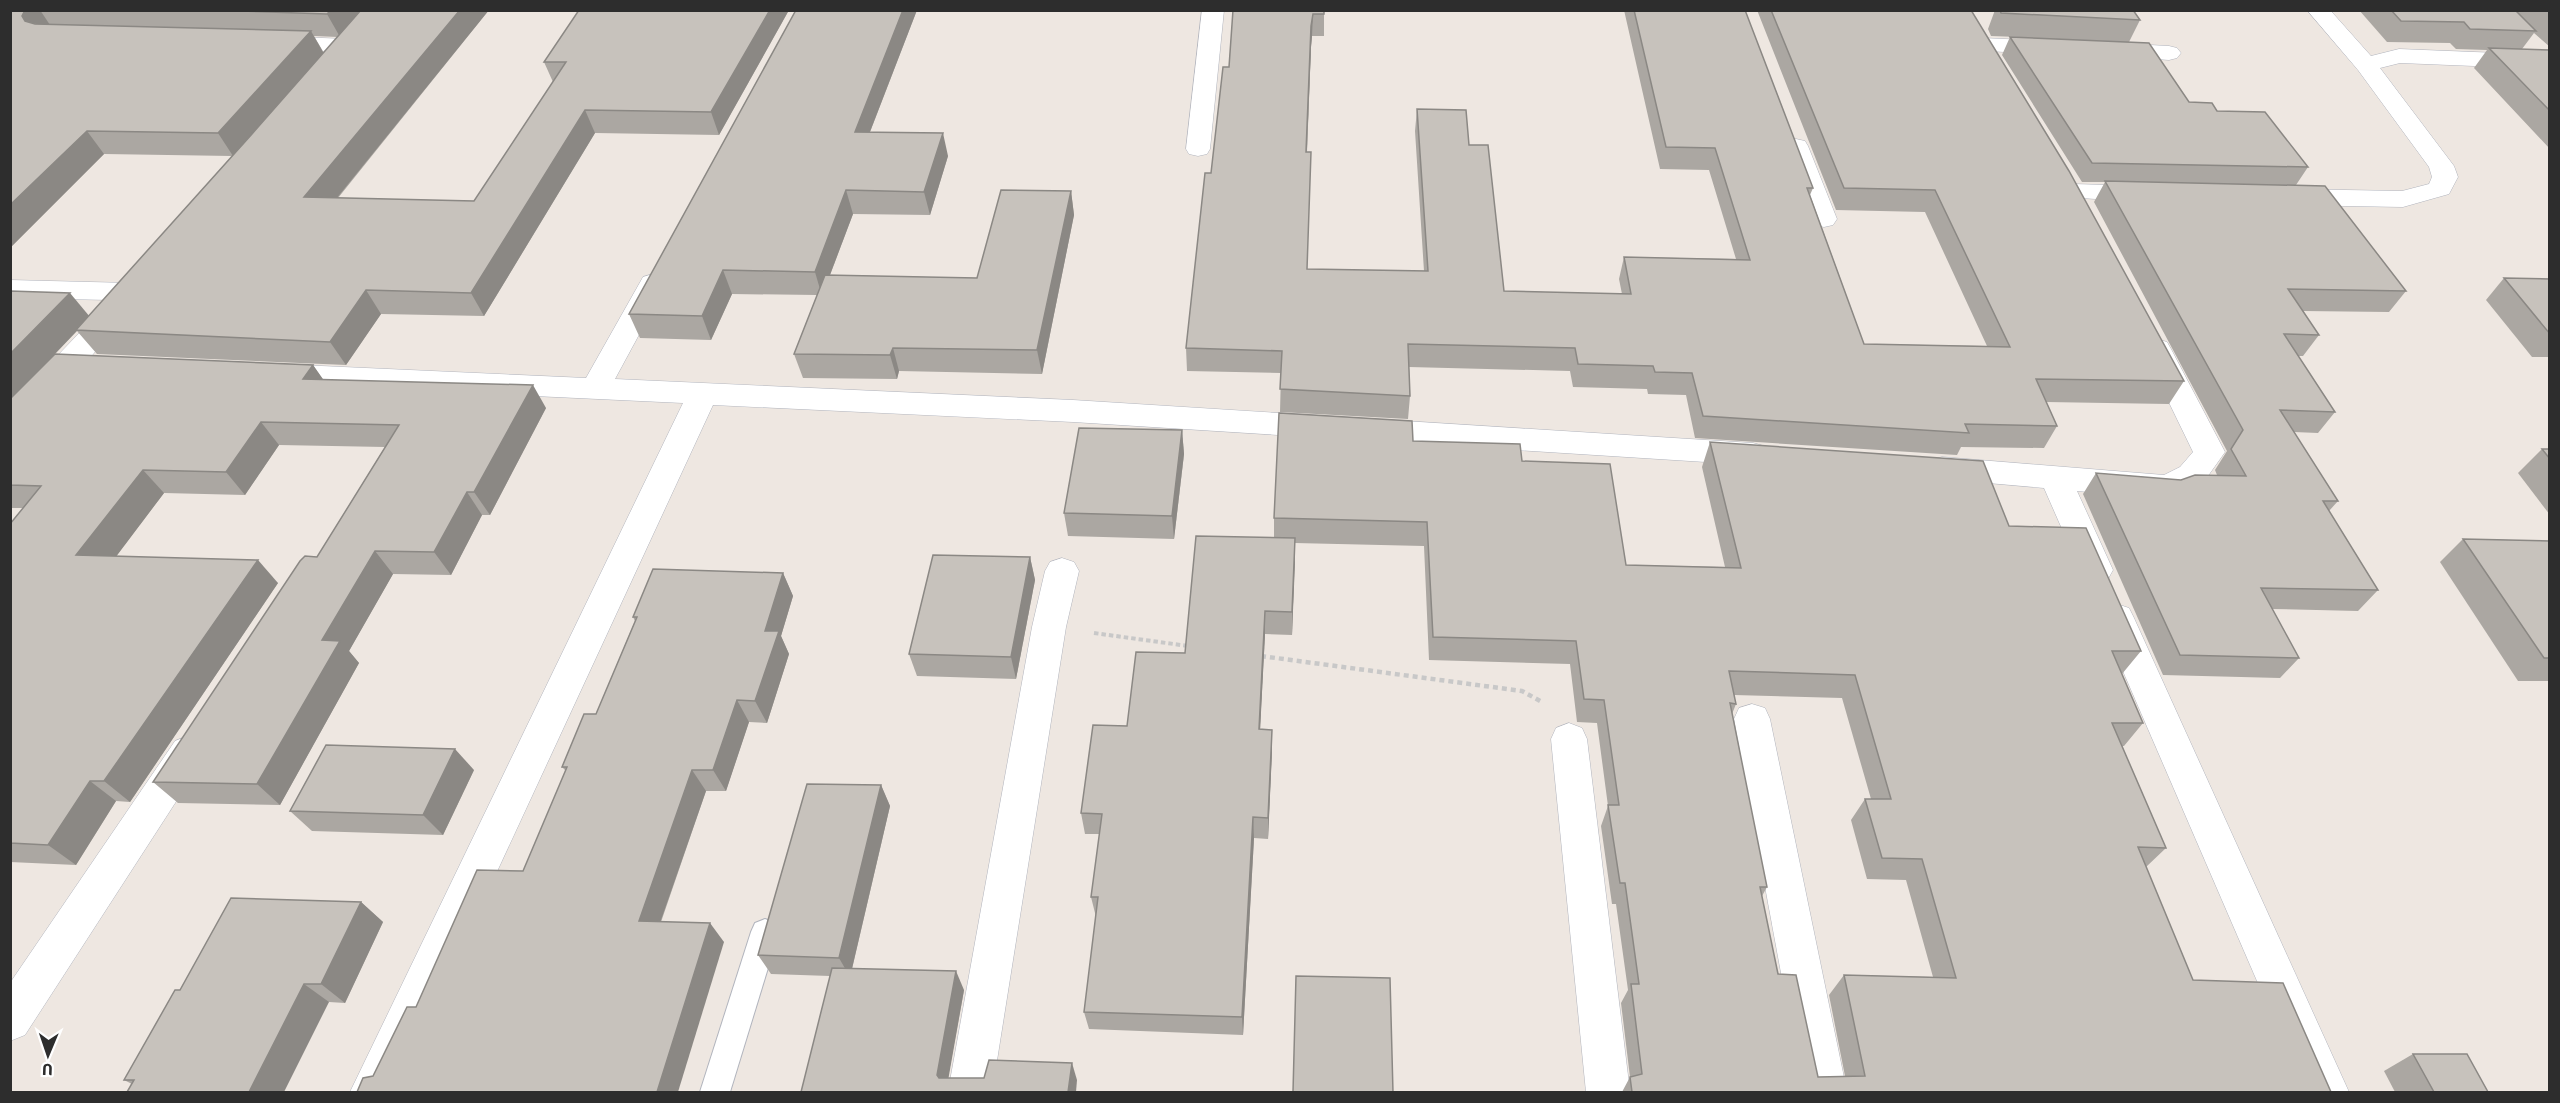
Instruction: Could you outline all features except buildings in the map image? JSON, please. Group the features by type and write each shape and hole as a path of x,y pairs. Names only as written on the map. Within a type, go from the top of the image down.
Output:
{"street":[{"path":"1198,149 1212,10"},
{"path":"2260,197 2403,199 2440,189 2445,177 2441,166 2366,65 2318,10"},
{"path":"1969,19 2000,75"},
{"path":"2520,35 2547,61"},
{"path":"252,43 355,37 324,72"},
{"path":"1982,45 2169,53"},
{"path":"2347,45 2399,56 2547,61"},
{"path":"2366,65 2399,56"},
{"path":"1786,120 1824,219"},
{"path":"2088,220 2067,182 2166,194"},
{"path":"594,390 662,267"},
{"path":"10,288 138,284 68,365 10,423"},
{"path":"1911,466 2166,487 2199,470 2209,453 2197,424 2147,331"},
{"path":"68,365 104,367"},
{"path":"246,373 1072,411 1779,456"},
{"path":"372,1092 532,760 702,395"},
{"path":"2054,476 2327,1092"},
{"path":"970,1092 1049,627 1062,572"},
{"path":"1752,718 1826,1092"},
{"path":"10,1020 203,728"},
{"path":"1569,739 1608,1092"}],"lane":[{"path":"715,1092 765,932"}],"path":[{"path":"1049,627 1191,646"},
{"path":"1250,654 1522,691 1545,704 1558,716 1569,739"}]}
